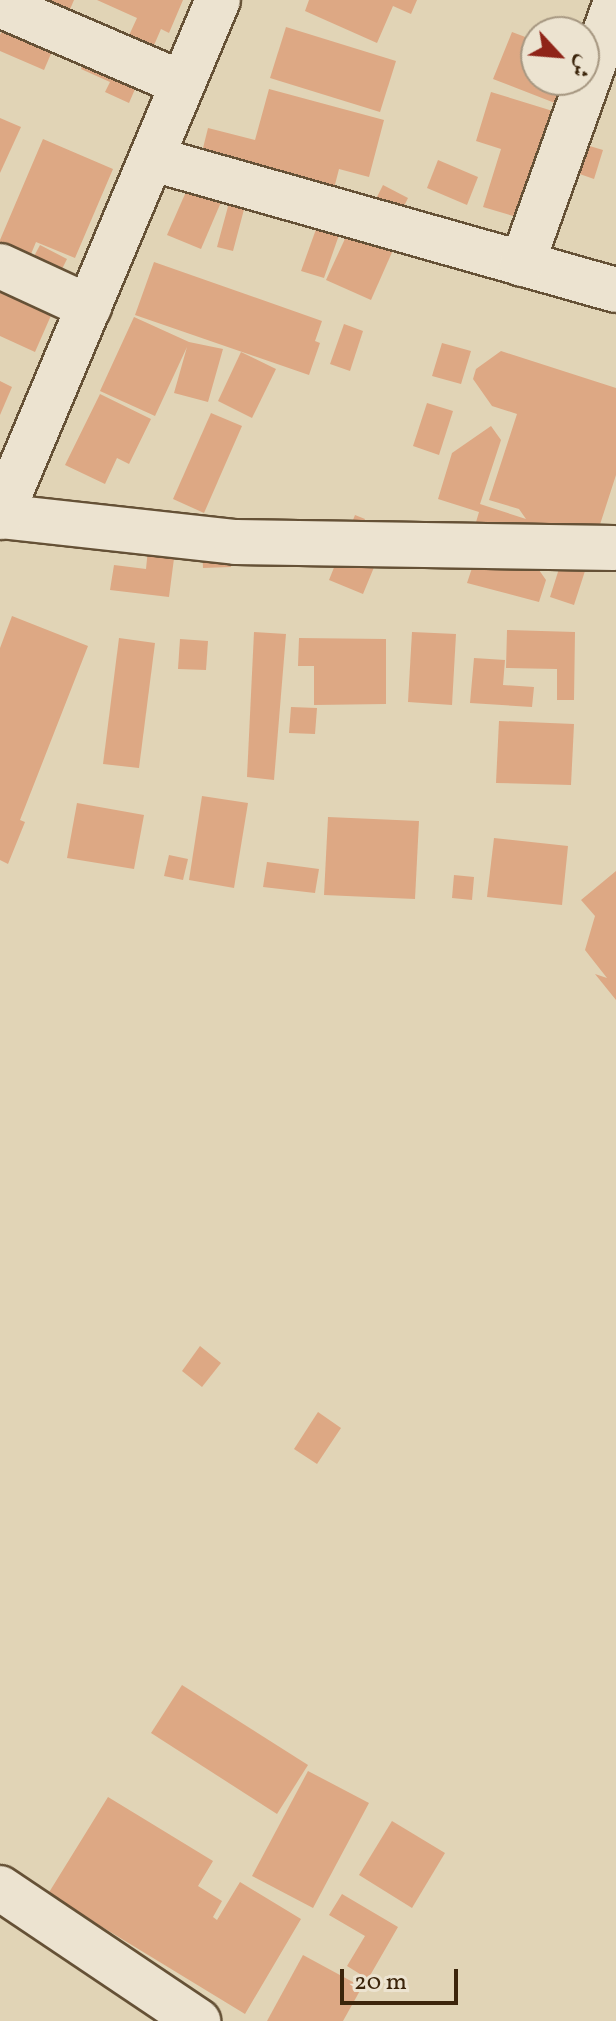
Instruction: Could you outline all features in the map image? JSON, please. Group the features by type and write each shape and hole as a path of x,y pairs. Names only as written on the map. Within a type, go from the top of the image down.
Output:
{"street":[{"path":"218,0 0,517 236,542 614,548"},
{"path":"522,264 616,2"},
{"path":"0,5 183,84"},
{"path":"153,159 616,290"},
{"path":"0,266 89,307"},
{"path":"0,1888 198,2021"}],"building":[{"path":"15,0 74,0 44,70 0,51 0,35"},
{"path":"97,0 183,0 169,33 161,29 129,103 105,92 110,82 81,69 92,45 119,57 137,18"},
{"path":"309,0 417,0 411,14 393,6 377,43 305,11"},
{"path":"286,27 396,61 380,112 270,78"},
{"path":"512,32 520,35 520,89 493,79"},
{"path":"269,89 384,120 369,177 339,169 330,204 251,183 233,251 217,247 239,166 201,156 208,128 255,140"},
{"path":"491,92 556,112 523,219 483,207 501,149 476,141"},
{"path":"537,96 563,96 560,105"},
{"path":"0,118 21,127 0,173"},
{"path":"43,139 113,169 75,258 36,242 24,271 0,260 0,240"},
{"path":"583,144 603,150 594,179 574,172"},
{"path":"200,160 233,174 201,249 167,235"},
{"path":"438,160 478,177 467,205 427,188"},
{"path":"383,185 408,198 390,234 365,221"},
{"path":"324,207 346,215 324,278 301,271"},
{"path":"349,230 393,250 371,300 326,280"},
{"path":"40,245 67,259 50,293 22,279"},
{"path":"154,262 322,321 315,341 320,343 309,375 135,315"},
{"path":"0,278 56,304 35,352 0,336"},
{"path":"134,317 189,342 223,349 208,402 174,393 187,347 155,416 100,391"},
{"path":"344,324 363,331 350,371 330,364"},
{"path":"442,343 471,351 461,384 432,376"},
{"path":"501,351 616,388 616,475 574,605 550,597 564,553 539,570 546,580 539,602 467,583 484,532 474,529 479,512 438,499 452,453 491,426 501,440 480,504 526,519 519,509 489,500 517,414 492,406 473,379 476,369"},
{"path":"241,352 276,369 252,418 218,401"},
{"path":"0,381 12,387 0,415"},
{"path":"100,394 151,419 129,464 117,458 105,484 65,465"},
{"path":"427,403 453,411 439,455 413,446"},
{"path":"211,413 242,426 204,513 173,499"},
{"path":"355,515 365,519 353,550 377,560 363,594 329,580"},
{"path":"149,539 176,543 169,597 110,590 114,565 146,569"},
{"path":"231,542 231,567 203,568 202,543"},
{"path":"12,616 88,646 20,820 25,822 8,864 0,860 0,648"},
{"path":"507,630 575,632 574,700 557,700 557,669 506,668"},
{"path":"254,632 286,634 274,780 247,777"},
{"path":"412,632 456,634 452,705 408,702"},
{"path":"119,638 155,643 139,768 103,764"},
{"path":"299,638 386,639 386,704 314,705 314,666 298,666"},
{"path":"180,639 208,641 206,670 178,669"},
{"path":"474,658 505,660 503,685 534,687 532,707 470,703"},
{"path":"291,707 317,708 315,734 289,733"},
{"path":"499,721 574,724 571,785 496,783"},
{"path":"202,796 248,803 234,888 189,880"},
{"path":"77,803 144,815 134,869 67,858"},
{"path":"328,817 419,821 415,899 324,895"},
{"path":"494,838 568,846 562,905 487,897"},
{"path":"169,855 188,859 183,880 164,876"},
{"path":"267,862 319,869 315,893 263,887"},
{"path":"616,871 616,1000 595,974 607,978 585,950 595,916 581,900"},
{"path":"454,875 474,877 472,900 452,898"},
{"path":"200,1346 221,1363 202,1387 182,1371"},
{"path":"318,1412 341,1428 317,1464 294,1449"},
{"path":"182,1685 308,1765 277,1814 151,1733"},
{"path":"308,1771 369,1803 313,1908 252,1876"},
{"path":"108,1797 213,1861 198,1886 222,1901 213,1917 217,1920 240,1882 301,1919 245,2014 48,1894"},
{"path":"392,1821 445,1853 412,1908 359,1875"},
{"path":"342,1894 398,1927 368,1979 347,1966 365,1936 329,1915"},
{"path":"303,1955 362,1987 343,2021 267,2021"}]}
